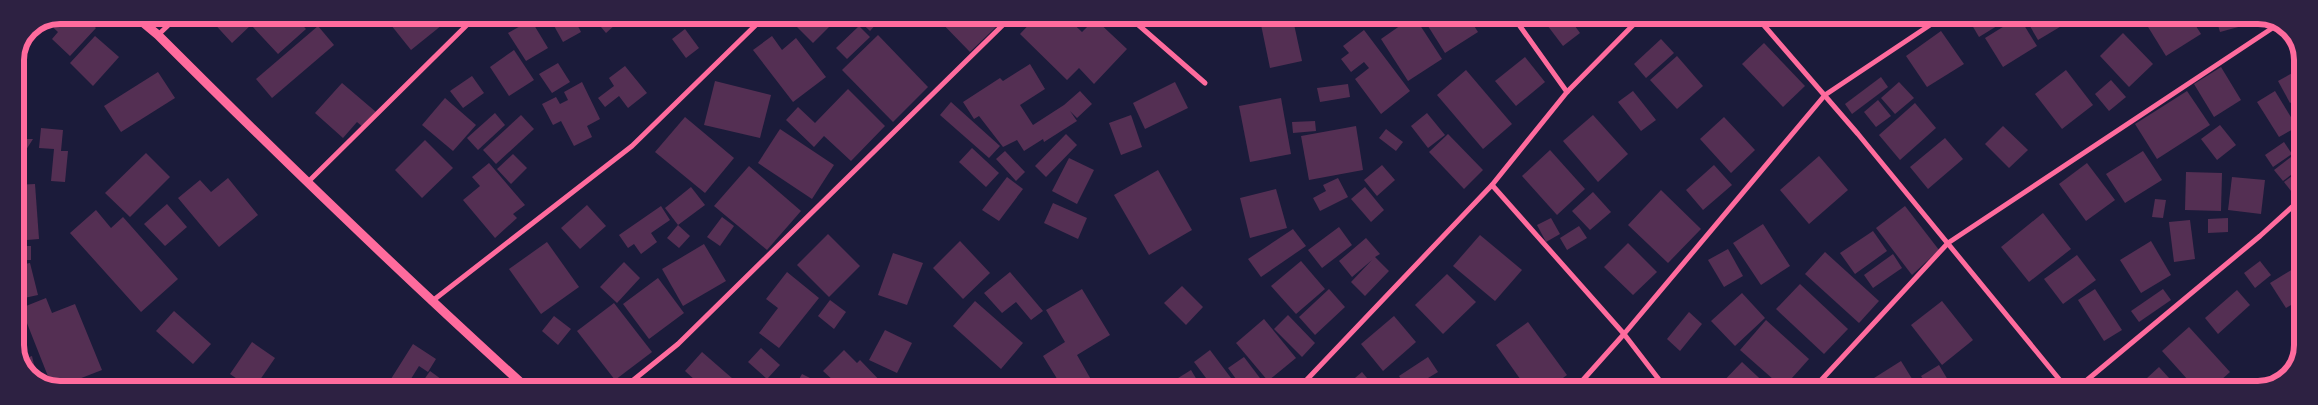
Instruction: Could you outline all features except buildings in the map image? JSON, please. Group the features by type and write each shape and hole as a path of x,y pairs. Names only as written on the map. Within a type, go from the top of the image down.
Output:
{"street":[{"path":"145,24 431,302 519,381"},
{"path":"158,35 170,24"},
{"path":"307,183 468,24"},
{"path":"431,302 632,146 757,24"},
{"path":"632,381 678,344 1004,24"},
{"path":"1137,24 1205,83"},
{"path":"1518,24 1567,92"},
{"path":"1307,381 1492,185 1567,92 1634,24"},
{"path":"1763,24 1948,243 2061,381"},
{"path":"1582,381 1825,96 1932,24"},
{"path":"1820,381 1948,243 2274,27"},
{"path":"1492,185 1624,334 1660,381"},
{"path":"2086,381 2260,236 2294,205"}]}
